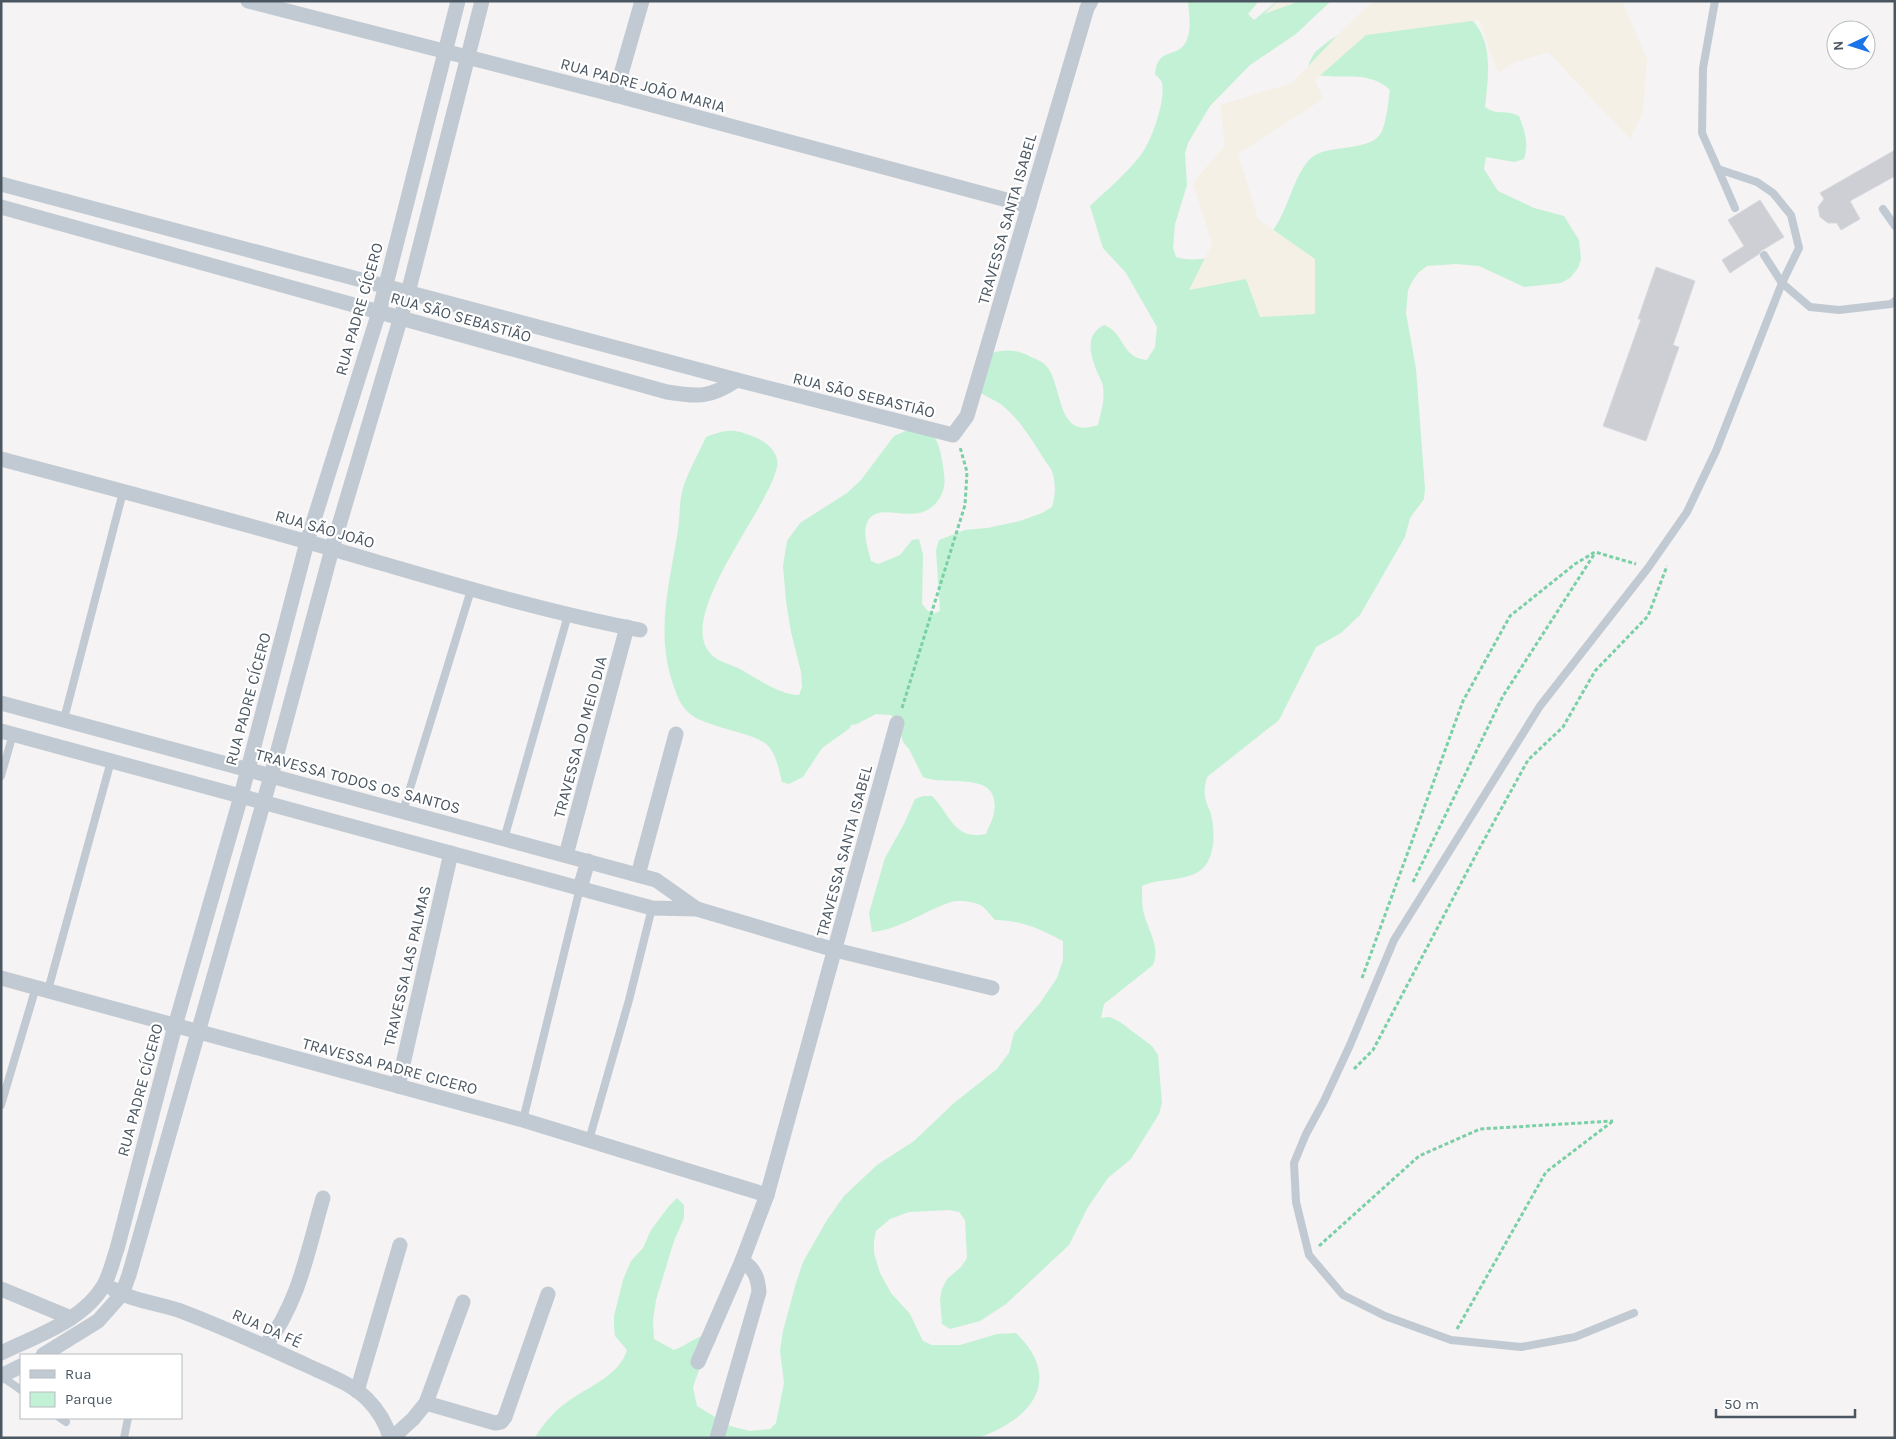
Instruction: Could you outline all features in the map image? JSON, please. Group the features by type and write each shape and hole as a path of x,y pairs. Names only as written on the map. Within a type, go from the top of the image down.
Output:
{"street":[{"name":"RUA PADRE JOÃO MARIA","path":"248,1 615,95 1029,206"},
{"name":"RUA PADRE CÍCERO","path":"1,1353 71,1318 93,1299 105,1284 117,1248 175,1026 242,796 307,542 378,312 458,1"},
{"path":"45,1354 98,1321 122,1294 129,1274 272,776 332,549 408,293 482,1"},
{"path":"615,95 642,1"},
{"name":"TRAVESSA SANTA ISABEL","path":"953,435 967,416 1088,3"},
{"name":"RUA SÃO SEBASTIÃO","path":"1,184 737,380 953,435"},
{"name":"RUA SÃO SEBASTIÃO","path":"1,207 667,392 698,396 715,393 737,380"},
{"path":"111,238 117,215"},
{"name":"RUA SÃO JOÃO","path":"1,459 307,542 471,590 568,615 634,628"},
{"name":"TRAVESSA DO MEIO DIA","path":"566,855 634,628"},
{"name":"TRAVESSA TODOS OS SANTOS","path":"1,702 656,880 697,909"},
{"name":"TRAVESSA SANTA ISABEL","path":"698,1362 742,1261 767,1195 897,723"},
{"name":"TRAVESSA TODOS OS SANTOS","path":"7,733 652,908 697,909 835,950 992,988"},
{"path":"638,875 676,734"},
{"name":"TRAVESSA LAS PALMAS","path":"398,1086 450,853"},
{"path":"580,888 588,861"},
{"name":"TRAVESSA PADRE CICERO","path":"1,978 523,1120 767,1195"},
{"path":"266,1346 277,1332 294,1300 322,1198"},
{"path":"357,1391 400,1244"},
{"path":"717,1438 759,1292 758,1280 754,1272 742,1261"},
{"name":"RUA DA FÉ","path":"105,1284 122,1294 176,1310 230,1330 336,1379 367,1398 378,1411 391,1438"},
{"path":"1,1289 71,1318"},
{"path":"426,1403 495,1423 502,1421 548,1294"},
{"path":"391,1438 413,1419 426,1403 463,1302"},
{"path":"1,1376 20,1366"}],"lane":[{"path":"1715,1 1703,68 1702,133 1734,208"},
{"path":"1634,1313 1575,1338 1521,1347 1451,1340 1385,1316 1342,1295 1309,1255 1296,1202 1294,1163 1350,1044 1394,940 1540,706 1648,568 1687,512 1716,451 1782,283 1799,248 1791,215 1773,193 1757,182 1718,169"},
{"path":"1883,209 1895,226"},
{"path":"1764,255 1782,283 1810,308 1839,310 1892,304 1895,301"},
{"path":"64,720 123,492"},
{"path":"403,811 471,590"},
{"path":"504,838 568,615"},
{"path":"1,776 7,733"},
{"path":"1,1105 42,989 111,761"},
{"path":"523,1120 580,888"},
{"path":"589,1140 629,1000 652,908"},
{"path":"1,1376 20,1389"},
{"path":"124,1438 128,1419"}],"path":[{"path":"897,723 965,505 967,472 961,449"},
{"path":"1361,980 1463,701 1510,616 1575,564 1595,552 1648,568"},
{"path":"1413,882 1503,696 1595,552"},
{"path":"1349,1075 1373,1050 1528,760 1563,727 1595,671 1648,616 1668,564"},
{"path":"1309,1255 1419,1156 1480,1129 1613,1121 1546,1172 1451,1340"}],"green space":[{"path":"1188,1 1259,1 1248,14 1254,20 1277,1 1331,1 1296,34 1250,65 1210,106 1188,143 1185,153 1187,185 1175,224 1173,248 1176,257 1196,259 1216,256 1267,237 1281,217 1298,177 1309,160 1326,151 1369,143 1377,138 1382,131 1390,90 1381,83 1371,79 1317,75 1306,72 1315,52 1330,40 1353,27 1472,20 1484,39 1487,50 1488,73 1485,107 1489,110 1519,116 1525,132 1526,143 1524,159 1514,162 1486,157 1484,169 1498,191 1534,208 1564,216 1579,240 1581,259 1578,268 1570,278 1561,283 1524,287 1479,266 1456,264 1427,266 1413,280 1408,290 1406,313 1416,369 1425,489 1424,499 1410,518 1405,537 1360,615 1341,633 1316,647 1279,720 1207,777 1205,797 1211,816 1213,841 1211,855 1204,868 1191,875 1142,886 1143,910 1155,951 1153,965 1104,1004 1101,1018 1110,1017 1120,1022 1152,1046 1158,1055 1162,1103 1159,1114 1131,1159 1108,1178 1088,1207 1069,1245 1006,1304 980,1321 950,1329 942,1324 940,1299 947,1279 961,1267 967,1258 965,1220 959,1212 949,1210 909,1212 890,1219 876,1231 874,1253 880,1273 891,1293 910,1314 923,1341 932,1345 960,1345 997,1334 1016,1333 1031,1350 1038,1367 1039,1382 1035,1397 1026,1410 996,1431 977,1438 535,1438 542,1426 556,1411 612,1372 623,1358 627,1350 615,1336 614,1316 623,1280 631,1261 643,1248 651,1230 677,1198 684,1205 684,1218 674,1241 656,1300 653,1320 654,1339 674,1350 710,1333 716,1341 699,1370 693,1387 697,1406 730,1426 750,1431 770,1429 776,1423 784,1383 780,1351 783,1331 796,1283 803,1262 827,1220 844,1196 877,1165 914,1141 954,1103 997,1069 1009,1053 1014,1033 1040,1003 1057,978 1063,960 1063,941 1030,926 995,920 984,907 975,903 951,902 903,924 872,932 869,913 885,858 904,824 915,799 923,796 932,796 960,830 967,834 986,834 994,812 994,799 989,790 981,785 970,782 933,780 923,777 909,749 903,742 898,722 891,715 876,714 857,724 851,725 850,728 822,748 803,777 789,784 782,782 774,755 763,742 697,718 689,713 681,703 673,684 665,645 668,588 684,485 706,437 721,432 737,431 761,440 775,453 777,467 770,486 714,589 705,614 703,636 710,653 716,659 740,669 776,689 791,694 799,695 802,687 801,672 791,632 786,601 783,566 787,541 800,523 847,493 861,480 894,436 921,424 929,430 937,442 941,455 945,480 943,492 936,503 927,510 918,513 882,512 875,514 869,519 867,524 865,534 867,545 871,561 878,564 900,555 912,540 919,539 923,555 922,604 933,614 940,611 936,550 939,540 965,530 987,528 1020,521 1052,507 1055,488 1051,469 1023,427 1010,412 976,389 988,354 999,351 1019,352 1040,361 1048,368 1053,377 1063,410 1075,426 1085,428 1098,425 1103,392 1091,350 1094,333 1104,325 1116,334 1132,355 1147,360 1155,347 1157,327 1126,273 1103,248 1090,206 1128,170 1149,142 1162,100 1162,83 1155,74 1157,65 1164,56 1178,50 1186,42 1190,27"}],"sand":[{"path":"1278,1 1300,1 1264,14"},
{"path":"1373,1 1622,1 1647,59 1643,112 1630,139 1548,52 1511,64 1498,73 1479,20 1366,35 1315,80 1323,99 1238,154 1258,219 1315,259 1315,314 1260,317 1246,279 1189,290 1212,244 1193,183 1225,145 1220,105 1292,83"}],"building":[{"path":"1895,150 1895,176 1850,201 1860,219 1841,230 1837,223 1828,223 1820,217 1818,207 1824,199 1820,193"},
{"path":"1760,200 1784,237 1730,273 1722,260 1744,246 1728,220"},
{"path":"1656,267 1695,281 1673,345 1679,347 1646,441 1603,426 1641,319 1638,319"}]}
